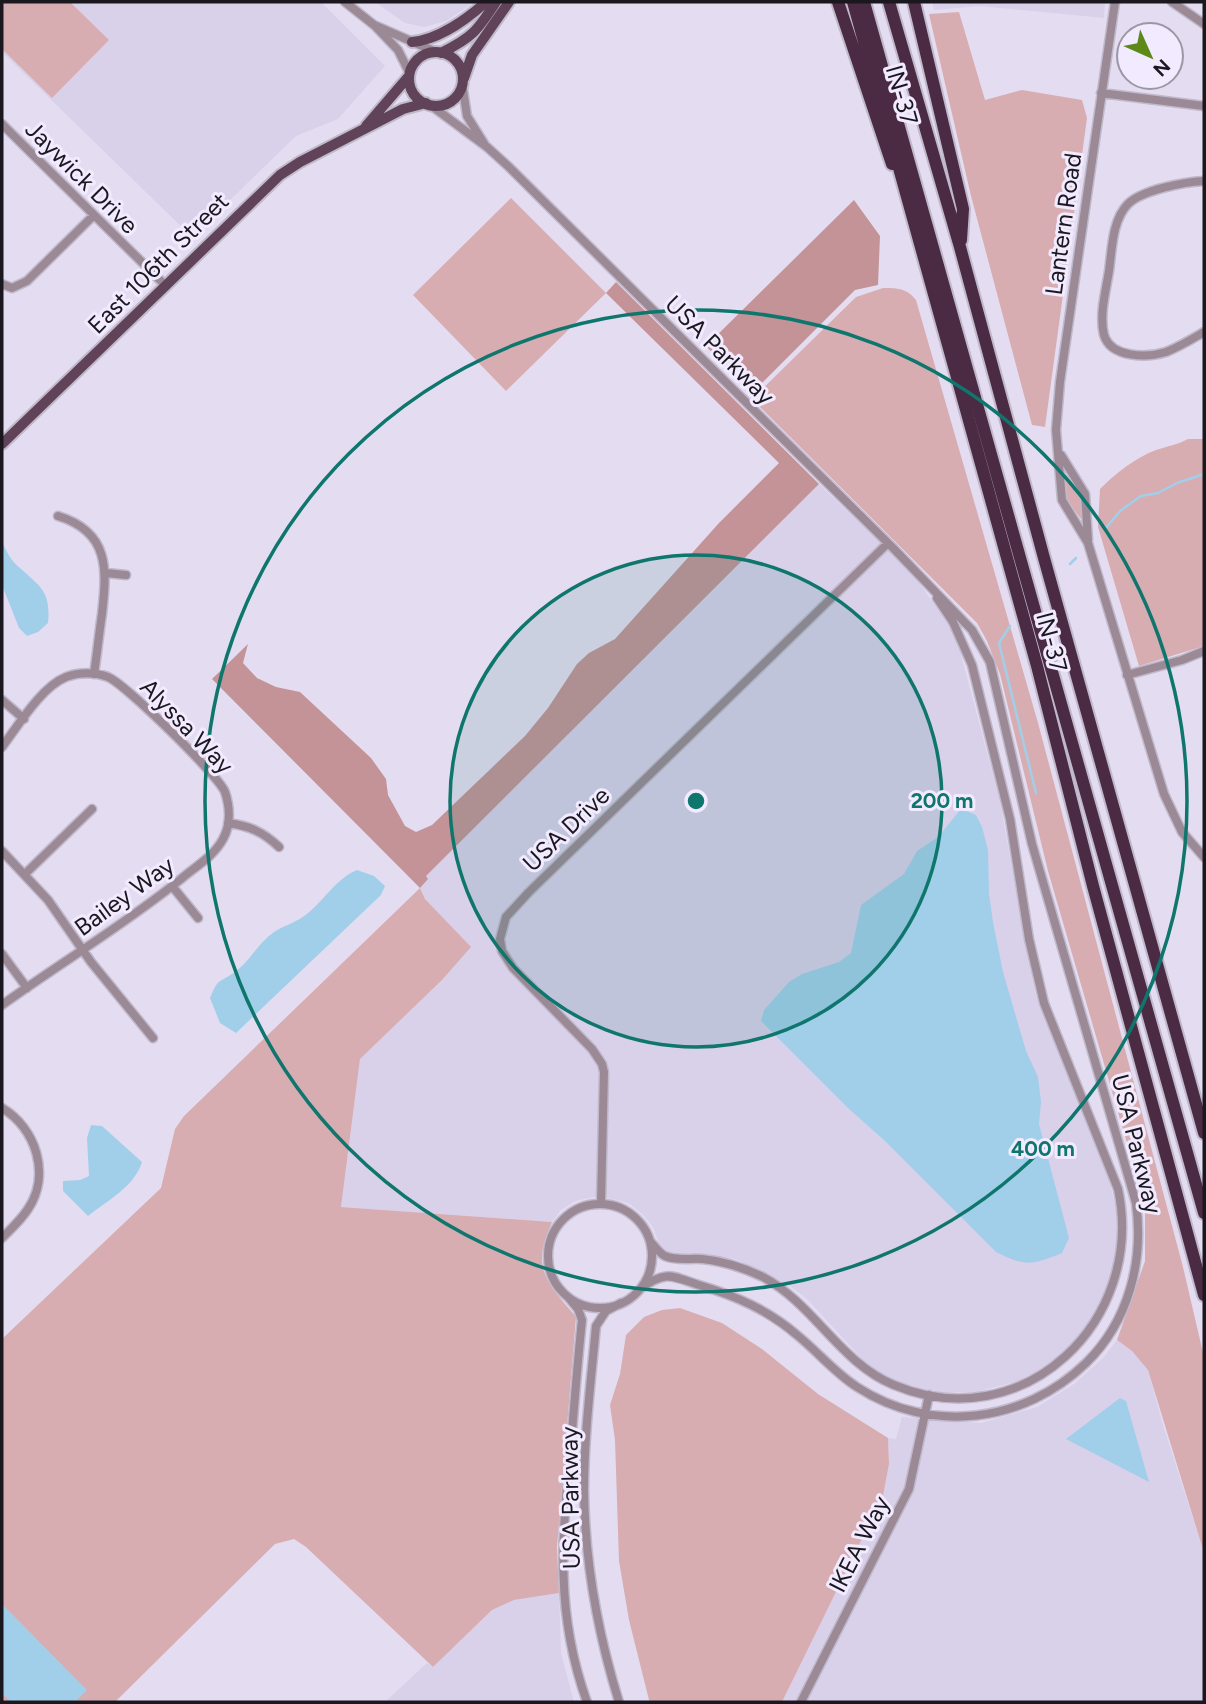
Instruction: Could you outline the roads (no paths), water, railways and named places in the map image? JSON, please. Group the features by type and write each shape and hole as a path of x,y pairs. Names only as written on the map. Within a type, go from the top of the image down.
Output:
{"highway":[{"path":"838,2 912,219"},
{"name":"IN-37","path":"853,2 1033,654 1204,1295"},
{"path":"864,2 1204,1213"},
{"path":"889,2 960,247 1204,1133"},
{"path":"914,2 963,209 960,247"},
{"path":"1194,1098 1204,1126"}],"main road":[{"path":"412,42 439,33 486,2"},
{"path":"496,2 478,29 466,41 419,58 410,75 410,86 414,94 427,104 438,105 450,101 459,91 472,55 509,2"},
{"path":"439,52 457,63 462,81"},
{"name":"East 106th Street","path":"359,133 410,75"},
{"name":"East 106th Street","path":"3,440 280,175 404,109 427,104"}],"street":[{"path":"345,2 374,25 398,50 410,75"},
{"name":"Lantern Road","path":"1088,543 1062,500 1056,430 1058,400 1115,2"},
{"path":"1172,2 1204,24"},
{"path":"374,25 439,52"},
{"name":"USA Parkway","path":"462,81 467,116 487,147"},
{"path":"1101,93 1204,106"},
{"name":"USA Parkway","path":"427,104 487,147 509,167 888,543 972,630 982,645 993,671 1032,844 1131,1181 1139,1232 1135,1273 1122,1312 1105,1340 1078,1371 1047,1393 1016,1408 987,1415 962,1417 924,1414 889,1404 858,1388 787,1326 746,1301 674,1277 659,1277 606,1311 596,1326 584,1491 596,1612 619,1702"},
{"name":"Jaywick Drive","path":"2,124 166,286"},
{"path":"1204,181 1189,182 1138,197 1130,202 1122,213 1112,245 1103,315 1104,334 1110,345 1123,353 1164,352 1204,332"},
{"path":"2,284 12,288 27,281 93,216"},
{"name":"Lantern Road","path":"1059,452 1083,490 1088,543 1167,802 1182,831 1204,857"},
{"path":"2,747 55,683 74,674 94,674 106,573 104,561 96,543 77,525 58,516"},
{"name":"USA Drive","path":"601,1203 605,1090 602,1064 592,1049 508,961 500,939 506,917 888,543"},
{"path":"106,573 126,575"},
{"name":"USA Parkway","path":"587,1702 571,1647 562,1572 564,1507 582,1320 578,1309 561,1291 552,1275 548,1257 551,1239 566,1216 583,1206 601,1203 623,1208 632,1214 646,1231 650,1241 667,1257 724,1263 770,1281 803,1306 867,1371 892,1385 929,1395 969,1397 993,1393 1028,1381 1063,1359 1090,1330 1105,1306 1118,1271 1123,1229 1121,1205 1111,1168 1044,1003 1036,975 1010,819 972,665 953,622 925,581"},
{"path":"1127,675 1204,651"},
{"name":"Alyssa Way","path":"94,674 116,681 211,774 225,793 228,823"},
{"path":"2,700 24,719"},
{"path":"25,874 92,809"},
{"path":"228,823 253,828 279,847"},
{"name":"Bailey Way","path":"2,1004 172,886 216,849 223,840 228,823"},
{"path":"2,851 53,907 83,950 153,1038"},
{"path":"172,886 198,918"},
{"path":"2,954 27,988"},
{"path":"2,1108 13,1115 27,1131 37,1153 39,1174 38,1186 29,1208 2,1238"},
{"path":"641,1288 652,1266 650,1241"},
{"path":"568,1297 590,1307 606,1308 621,1303"},
{"name":"IKEA Way","path":"801,1702 909,1489 929,1395"}],"water":[{"path":"2,541 14,562 43,591 48,604 48,623 38,632 27,636 19,628 2,585"},
{"path":"961,809 976,815 988,850 989,894 1003,972 1026,1051 1038,1077 1041,1102 1039,1124 1069,1238 1062,1253 1036,1262 1022,1262 996,1252 761,1021 764,1010 789,982 802,974 839,962 851,953 861,905 904,874 917,851 938,837"},
{"path":"357,870 374,876 385,886 381,895 236,1033 220,1023 210,998 218,983 241,967 268,936 304,916 337,884"},
{"path":"91,1125 102,1126 142,1162 127,1186 88,1216 63,1191 63,1181 80,1180 89,1176 87,1138"},
{"path":"1120,1398 1126,1401 1149,1482 1066,1439"},
{"path":"2,1604 87,1690 75,1702 11,1702 2,1693"}],"waterway":[{"path":"1105,529 1120,511 1141,496 1158,493 1204,474"},
{"path":"1070,564 1076,558"},
{"path":"1010,626 999,643 1036,793"}]}
